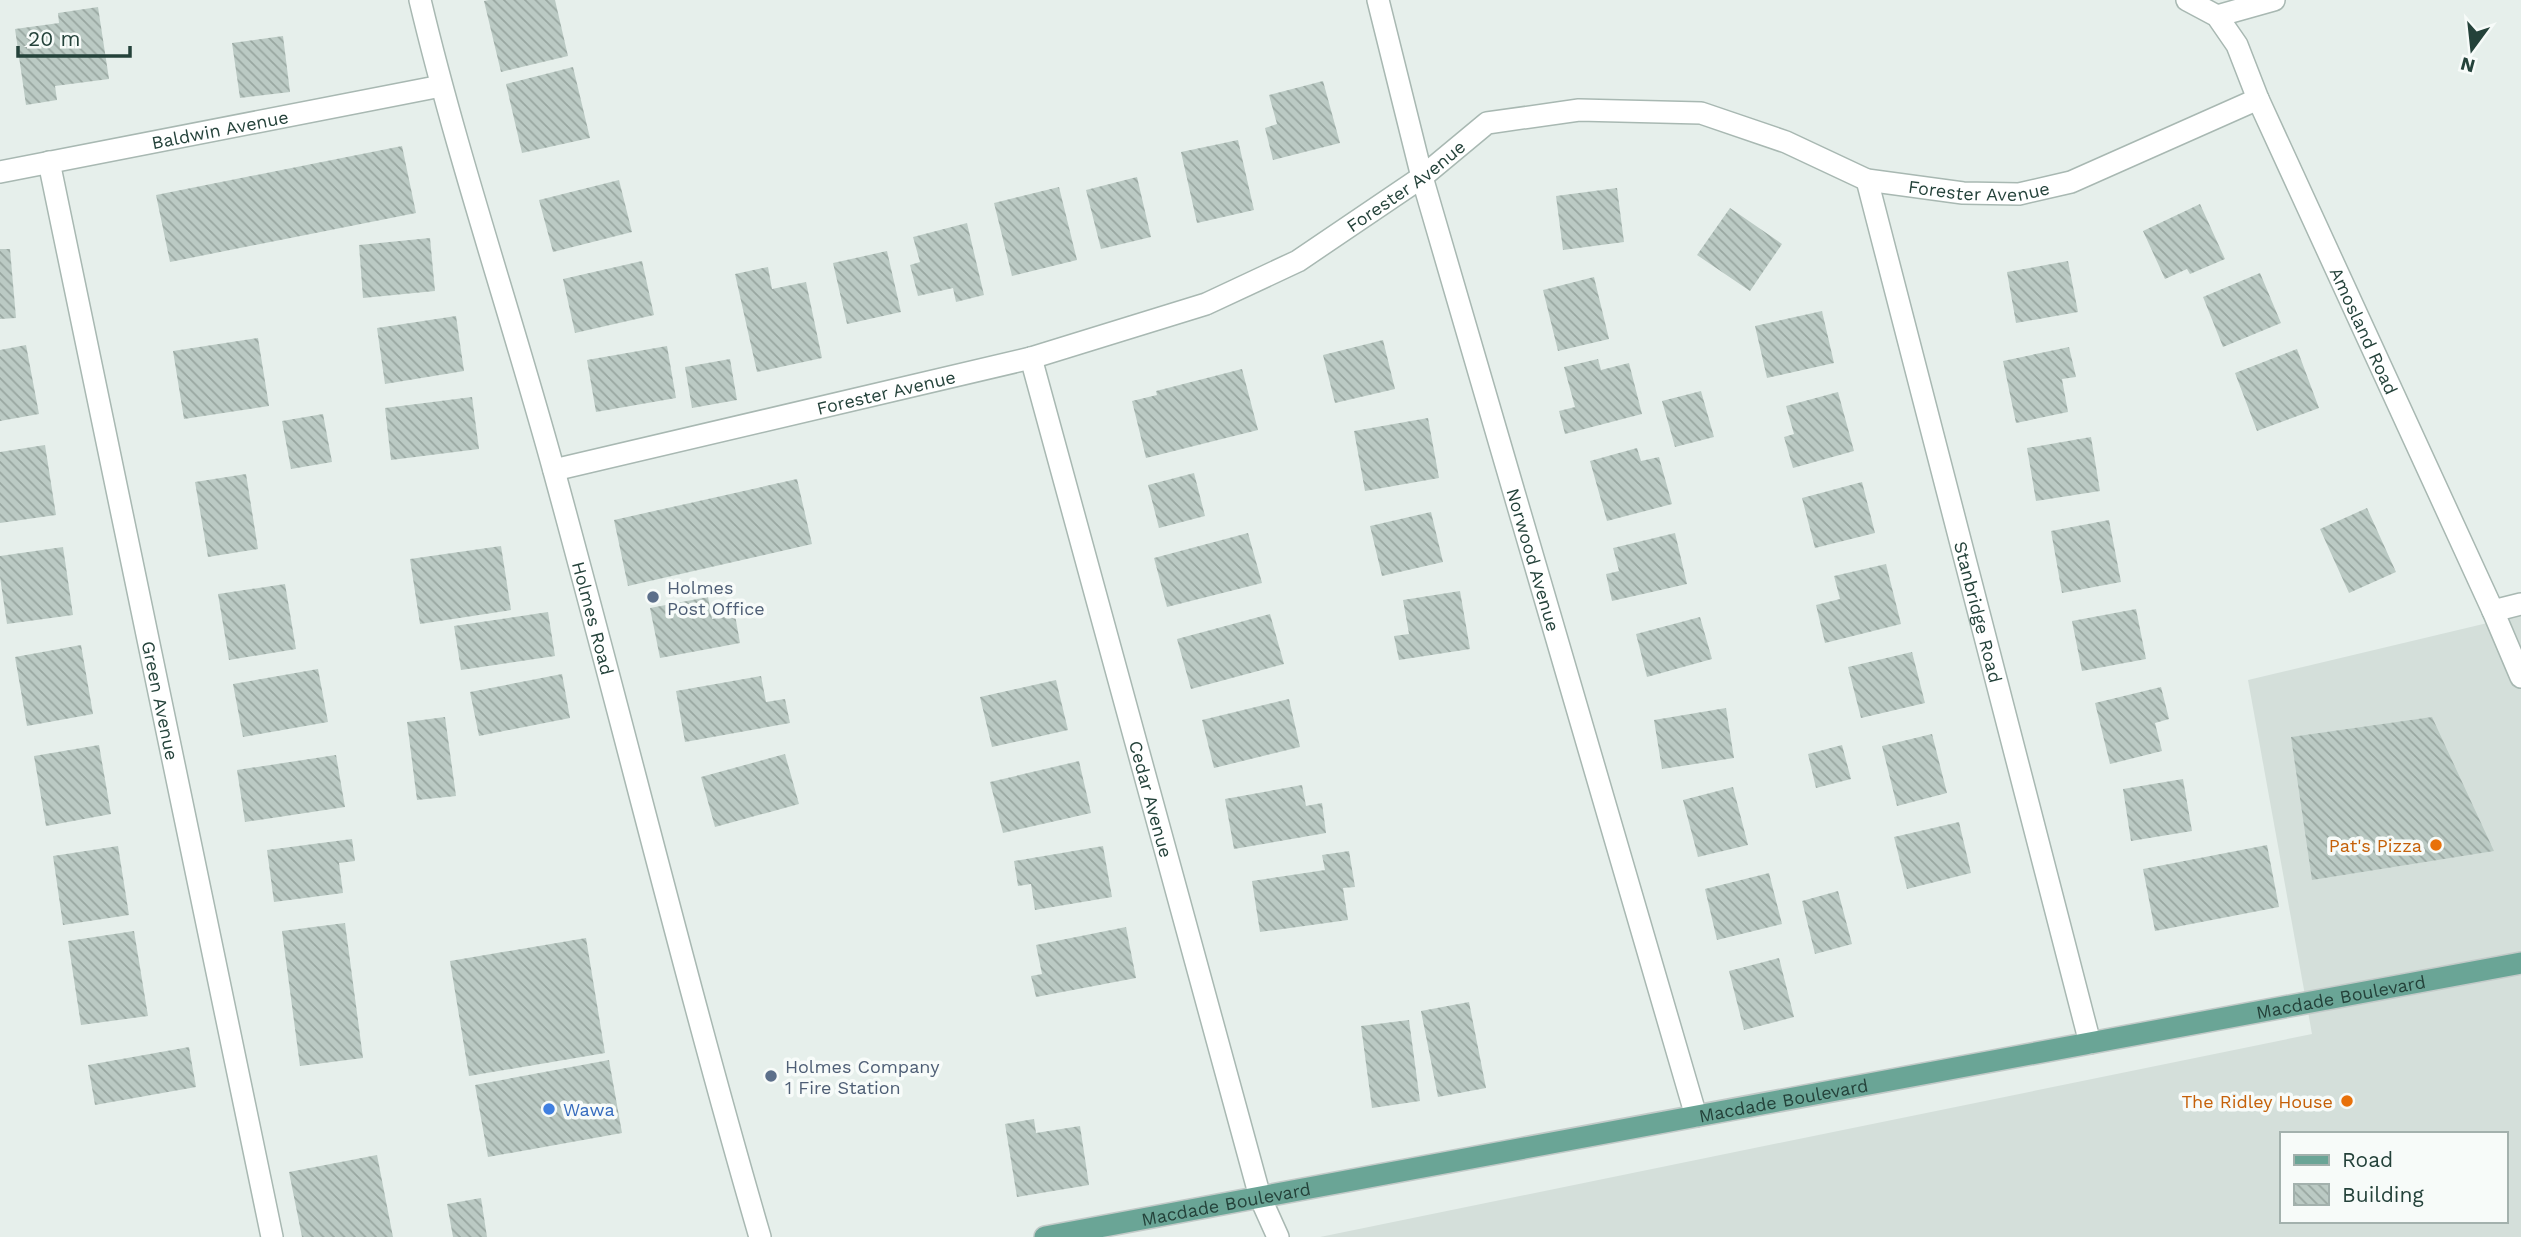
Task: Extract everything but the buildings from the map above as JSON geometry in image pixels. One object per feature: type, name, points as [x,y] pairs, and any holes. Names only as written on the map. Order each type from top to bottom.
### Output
[{"type":"main road","name":"Macdade Boulevard","points":[[1045,1237],[2521,963]]},
{"type":"street","name":"Holmes Road","points":[[420,0],[441,86],[554,470],[720,1098],[760,1237]]},
{"type":"street","name":"Norwood Avenue","points":[[1378,0],[1422,177],[1696,1116]]},
{"type":"street","name":"Amosland Road","points":[[2187,0],[2217,16],[2237,46],[2258,99],[2521,677]]},
{"type":"street","points":[[2217,16],[2274,0]]},
{"type":"street","name":"Baldwin Avenue","points":[[0,172],[441,86]]},
{"type":"street","name":"Forester Avenue","points":[[554,470],[1031,358],[1206,304],[1298,261],[1422,177],[1487,122],[1579,110],[1701,113],[1786,142],[1867,180],[1963,193],[2019,194],[2071,182],[2258,99]]},
{"type":"street","name":"Green Avenue","points":[[49,162],[272,1237]]},
{"type":"street","name":"Stanbridge Road","points":[[1867,180],[2090,1043]]},
{"type":"street","name":"Cedar Avenue","points":[[1031,358],[1260,1197],[1278,1237]]},
{"type":"street","points":[[2493,611],[2521,604]]},
{"type":"shaded area","points":[[2521,615],[2521,1237],[1320,1237],[2312,1034],[2248,680]]},
{"type":"place","name":"Holmes Post Office","points":[[653,597]]},
{"type":"place","name":"Pat's Pizza","points":[[2436,845]]},
{"type":"place","name":"Holmes Company 1 Fire Station","points":[[771,1076]]},
{"type":"place","name":"The Ridley House","points":[[2347,1101]]},
{"type":"place","name":"Wawa","points":[[549,1109]]}]
